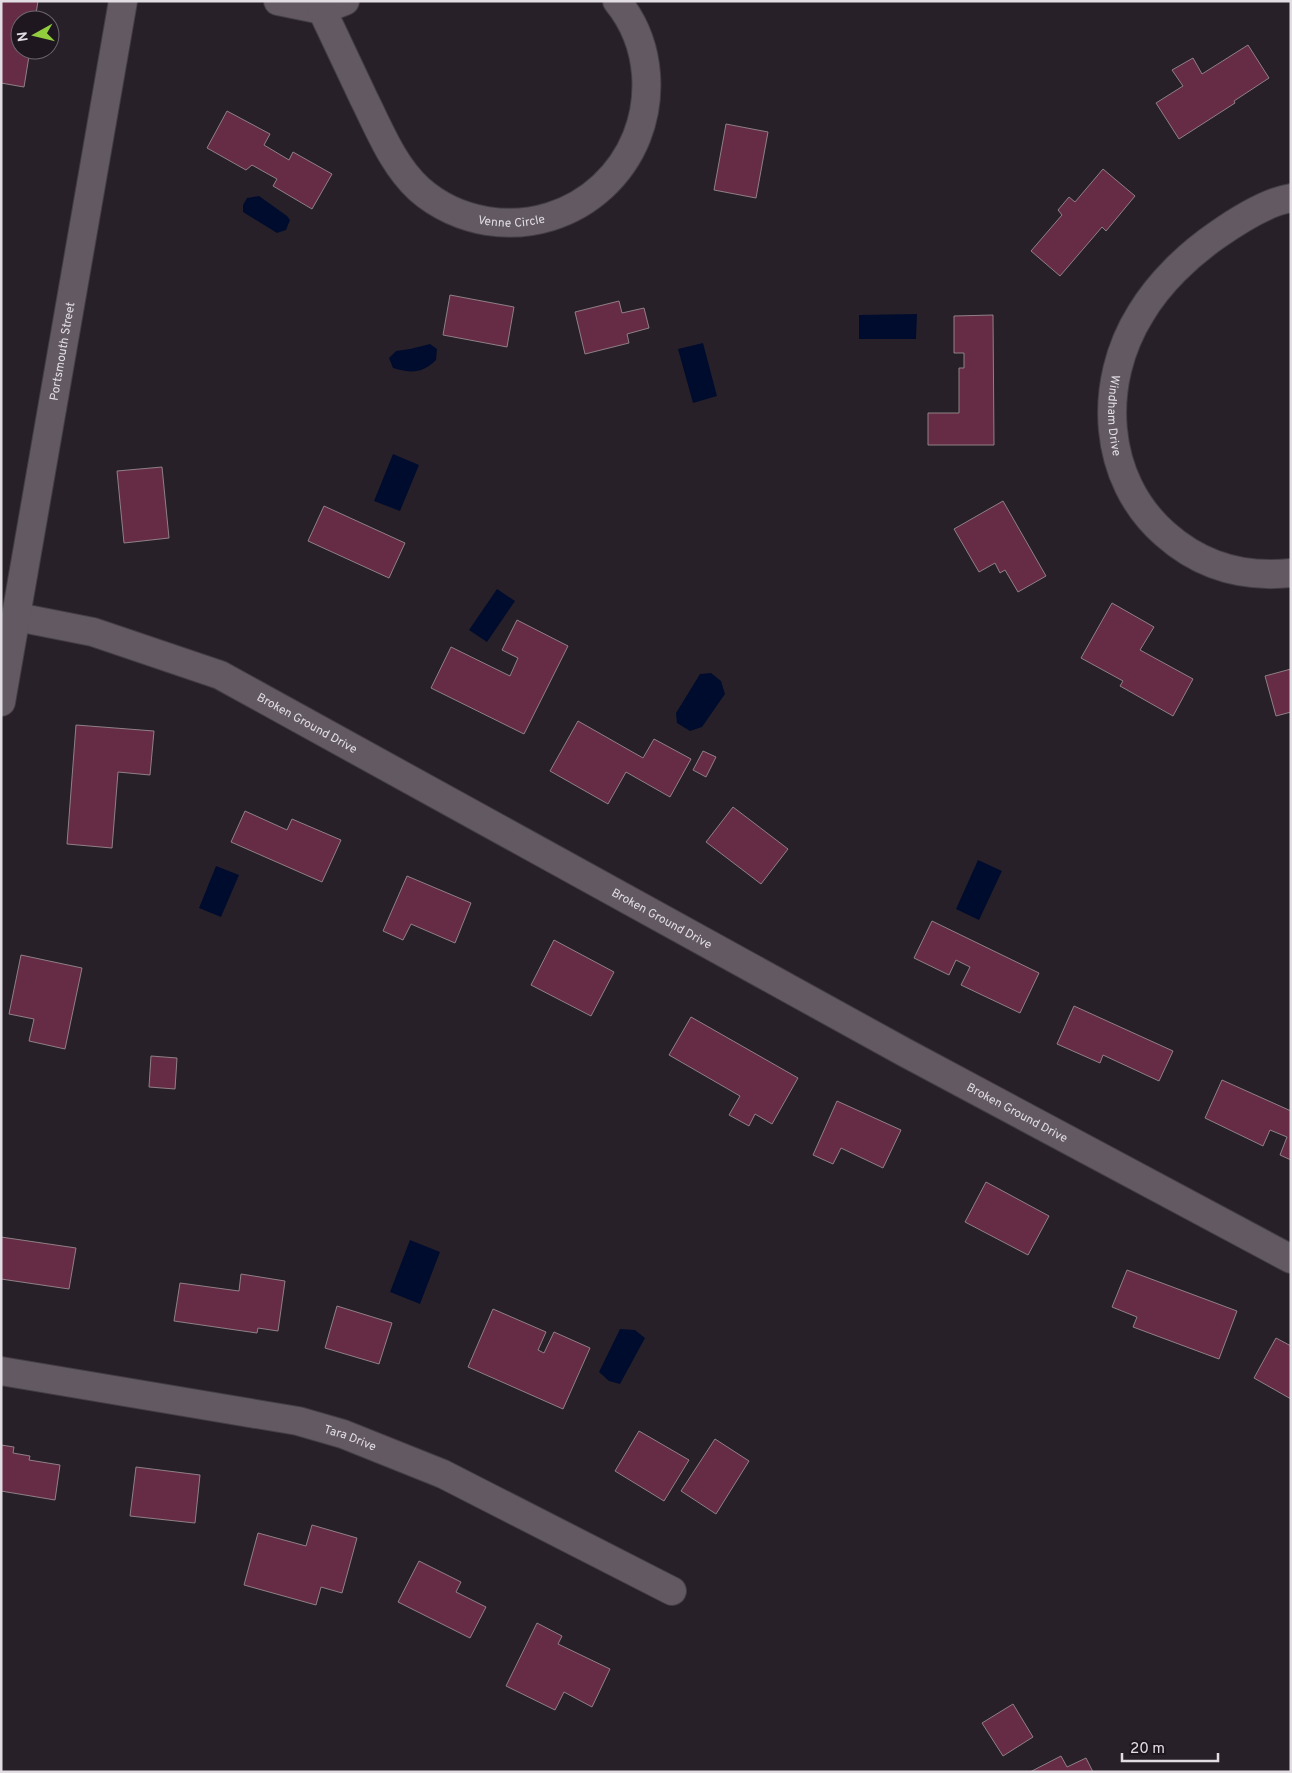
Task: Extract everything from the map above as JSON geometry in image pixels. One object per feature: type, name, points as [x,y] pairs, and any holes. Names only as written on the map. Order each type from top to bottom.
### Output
[{"type":"street","name":"Portsmouth Street","points":[[1,702],[123,1]]},
{"type":"street","name":"Venne Circle","points":[[278,1],[334,6],[385,142],[400,168],[420,190],[445,207],[472,218],[502,223],[532,222],[558,215],[583,203],[605,186],[623,165],[636,141],[644,115],[647,87],[645,60],[637,34],[624,9],[617,1]]},
{"type":"street","name":"Windham Drive","points":[[1291,198],[1240,219],[1198,248],[1177,268],[1141,312],[1128,336],[1115,376],[1112,403],[1112,431],[1119,464],[1132,495],[1152,523],[1177,545],[1206,562],[1238,572],[1271,575],[1291,573]]},
{"type":"street","name":"Broken Ground Drive","points":[[17,617],[93,632],[220,675],[895,1048],[1291,1259]]},
{"type":"street","name":"Tara Drive","points":[[1,1371],[298,1421],[343,1434],[443,1474],[672,1591]]},
{"type":"water","points":[[259,196],[287,216],[290,220],[286,230],[277,233],[243,212],[243,205],[247,198]]},
{"type":"water","points":[[917,314],[916,339],[859,339],[859,315]]},
{"type":"water","points":[[703,343],[717,396],[693,403],[678,349]]},
{"type":"water","points":[[430,344],[437,349],[436,360],[431,365],[416,371],[393,368],[389,358],[396,351]]},
{"type":"water","points":[[393,454],[419,465],[400,511],[374,501]]},
{"type":"water","points":[[497,589],[515,601],[487,642],[469,630]]},
{"type":"water","points":[[711,673],[721,681],[725,694],[702,727],[690,731],[677,723],[676,713],[700,674]]},
{"type":"water","points":[[978,860],[1002,871],[979,920],[956,909]]},
{"type":"water","points":[[216,866],[239,875],[221,917],[199,908]]},
{"type":"water","points":[[410,1240],[440,1252],[420,1304],[390,1292]]},
{"type":"water","points":[[620,1329],[635,1330],[645,1338],[620,1384],[609,1381],[599,1372]]},
{"type":"building","points":[[1,1],[38,1],[37,10],[10,10],[10,60],[28,60],[24,87],[1,83]]},
{"type":"building","points":[[1248,45],[1269,78],[1234,101],[1235,103],[1179,139],[1156,103],[1183,86],[1172,70],[1193,58],[1202,74]]},
{"type":"building","points":[[227,111],[270,134],[264,145],[289,160],[293,152],[332,174],[312,209],[273,186],[277,179],[252,165],[246,170],[207,148]]},
{"type":"building","points":[[726,124],[768,132],[756,198],[714,190]]},
{"type":"building","points":[[1103,169],[1135,196],[1106,231],[1102,227],[1060,276],[1031,251],[1062,215],[1058,210],[1069,197],[1075,202]]},
{"type":"building","points":[[450,295],[514,307],[507,347],[443,335]]},
{"type":"building","points":[[619,301],[622,313],[644,308],[649,328],[627,334],[629,343],[585,354],[575,312]]},
{"type":"building","points":[[993,315],[994,445],[928,445],[928,413],[959,413],[959,368],[964,368],[964,353],[954,353],[954,316]]},
{"type":"building","points":[[162,467],[169,538],[124,543],[117,471]]},
{"type":"building","points":[[1003,501],[1046,576],[1018,592],[1005,570],[1000,573],[995,563],[979,572],[954,529]]},
{"type":"building","points":[[324,506],[405,543],[389,578],[308,541]]},
{"type":"building","points":[[1112,603],[1154,627],[1140,650],[1193,679],[1173,716],[1120,686],[1123,681],[1081,658]]},
{"type":"building","points":[[517,620],[568,646],[524,734],[431,688],[451,647],[510,676],[518,658],[502,650]]},
{"type":"building","points":[[1291,669],[1291,712],[1276,716],[1265,676]]},
{"type":"building","points":[[578,721],[643,758],[654,739],[691,759],[670,797],[626,772],[608,804],[550,771]]},
{"type":"building","points":[[76,725],[154,731],[150,775],[118,772],[112,848],[67,844]]},
{"type":"building","points":[[703,751],[716,757],[706,777],[693,770]]},
{"type":"building","points":[[733,807],[788,849],[761,884],[706,842]]},
{"type":"building","points":[[245,811],[287,830],[292,819],[341,840],[322,882],[231,842]]},
{"type":"building","points":[[407,876],[471,903],[455,943],[411,924],[403,940],[383,931]]},
{"type":"building","points":[[932,921],[1039,973],[1020,1013],[961,985],[970,967],[956,960],[949,975],[914,958]]},
{"type":"building","points":[[554,940],[614,972],[591,1016],[531,985]]},
{"type":"building","points":[[21,955],[82,968],[65,1049],[29,1041],[34,1019],[9,1014]]},
{"type":"building","points":[[1074,1006],[1173,1051],[1159,1081],[1103,1055],[1100,1063],[1057,1044]]},
{"type":"building","points":[[691,1017],[798,1078],[772,1124],[755,1114],[749,1126],[729,1115],[740,1096],[669,1055]]},
{"type":"building","points":[[151,1056],[177,1058],[175,1089],[149,1087]]},
{"type":"building","points":[[1222,1080],[1291,1111],[1291,1160],[1280,1155],[1287,1137],[1270,1130],[1263,1146],[1205,1118]]},
{"type":"building","points":[[837,1101],[901,1130],[883,1168],[841,1148],[833,1164],[813,1155]]},
{"type":"building","points":[[986,1182],[1049,1216],[1028,1255],[965,1222]]},
{"type":"building","points":[[1,1237],[76,1248],[69,1289],[1,1279]]},
{"type":"building","points":[[1127,1270],[1237,1311],[1219,1359],[1133,1327],[1137,1317],[1112,1307]]},
{"type":"building","points":[[241,1274],[285,1281],[278,1331],[258,1328],[257,1333],[174,1321],[180,1283],[239,1291]]},
{"type":"building","points":[[337,1306],[392,1323],[379,1364],[325,1348]]},
{"type":"building","points":[[493,1309],[546,1332],[538,1350],[544,1353],[554,1332],[590,1348],[563,1409],[468,1367]]},
{"type":"building","points":[[1276,1338],[1291,1346],[1291,1399],[1254,1378]]},
{"type":"building","points":[[639,1431],[689,1460],[664,1501],[615,1471]]},
{"type":"building","points":[[715,1439],[749,1461],[716,1514],[681,1491]]},
{"type":"building","points":[[1,1445],[14,1447],[13,1453],[30,1456],[29,1460],[60,1465],[55,1500],[1,1491]]},
{"type":"building","points":[[136,1467],[200,1475],[195,1523],[130,1516]]},
{"type":"building","points":[[312,1525],[357,1538],[342,1593],[321,1587],[316,1605],[244,1585],[258,1533],[306,1546]]},
{"type":"building","points":[[419,1561],[461,1582],[456,1592],[486,1607],[470,1638],[398,1602]]},
{"type":"building","points":[[537,1623],[562,1636],[558,1644],[610,1669],[592,1707],[564,1692],[555,1710],[506,1686]]},
{"type":"building","points":[[1013,1704],[1033,1737],[1003,1756],[982,1723]]},
{"type":"building","points":[[1061,1756],[1067,1767],[1086,1758],[1093,1772],[1030,1772]]}]
